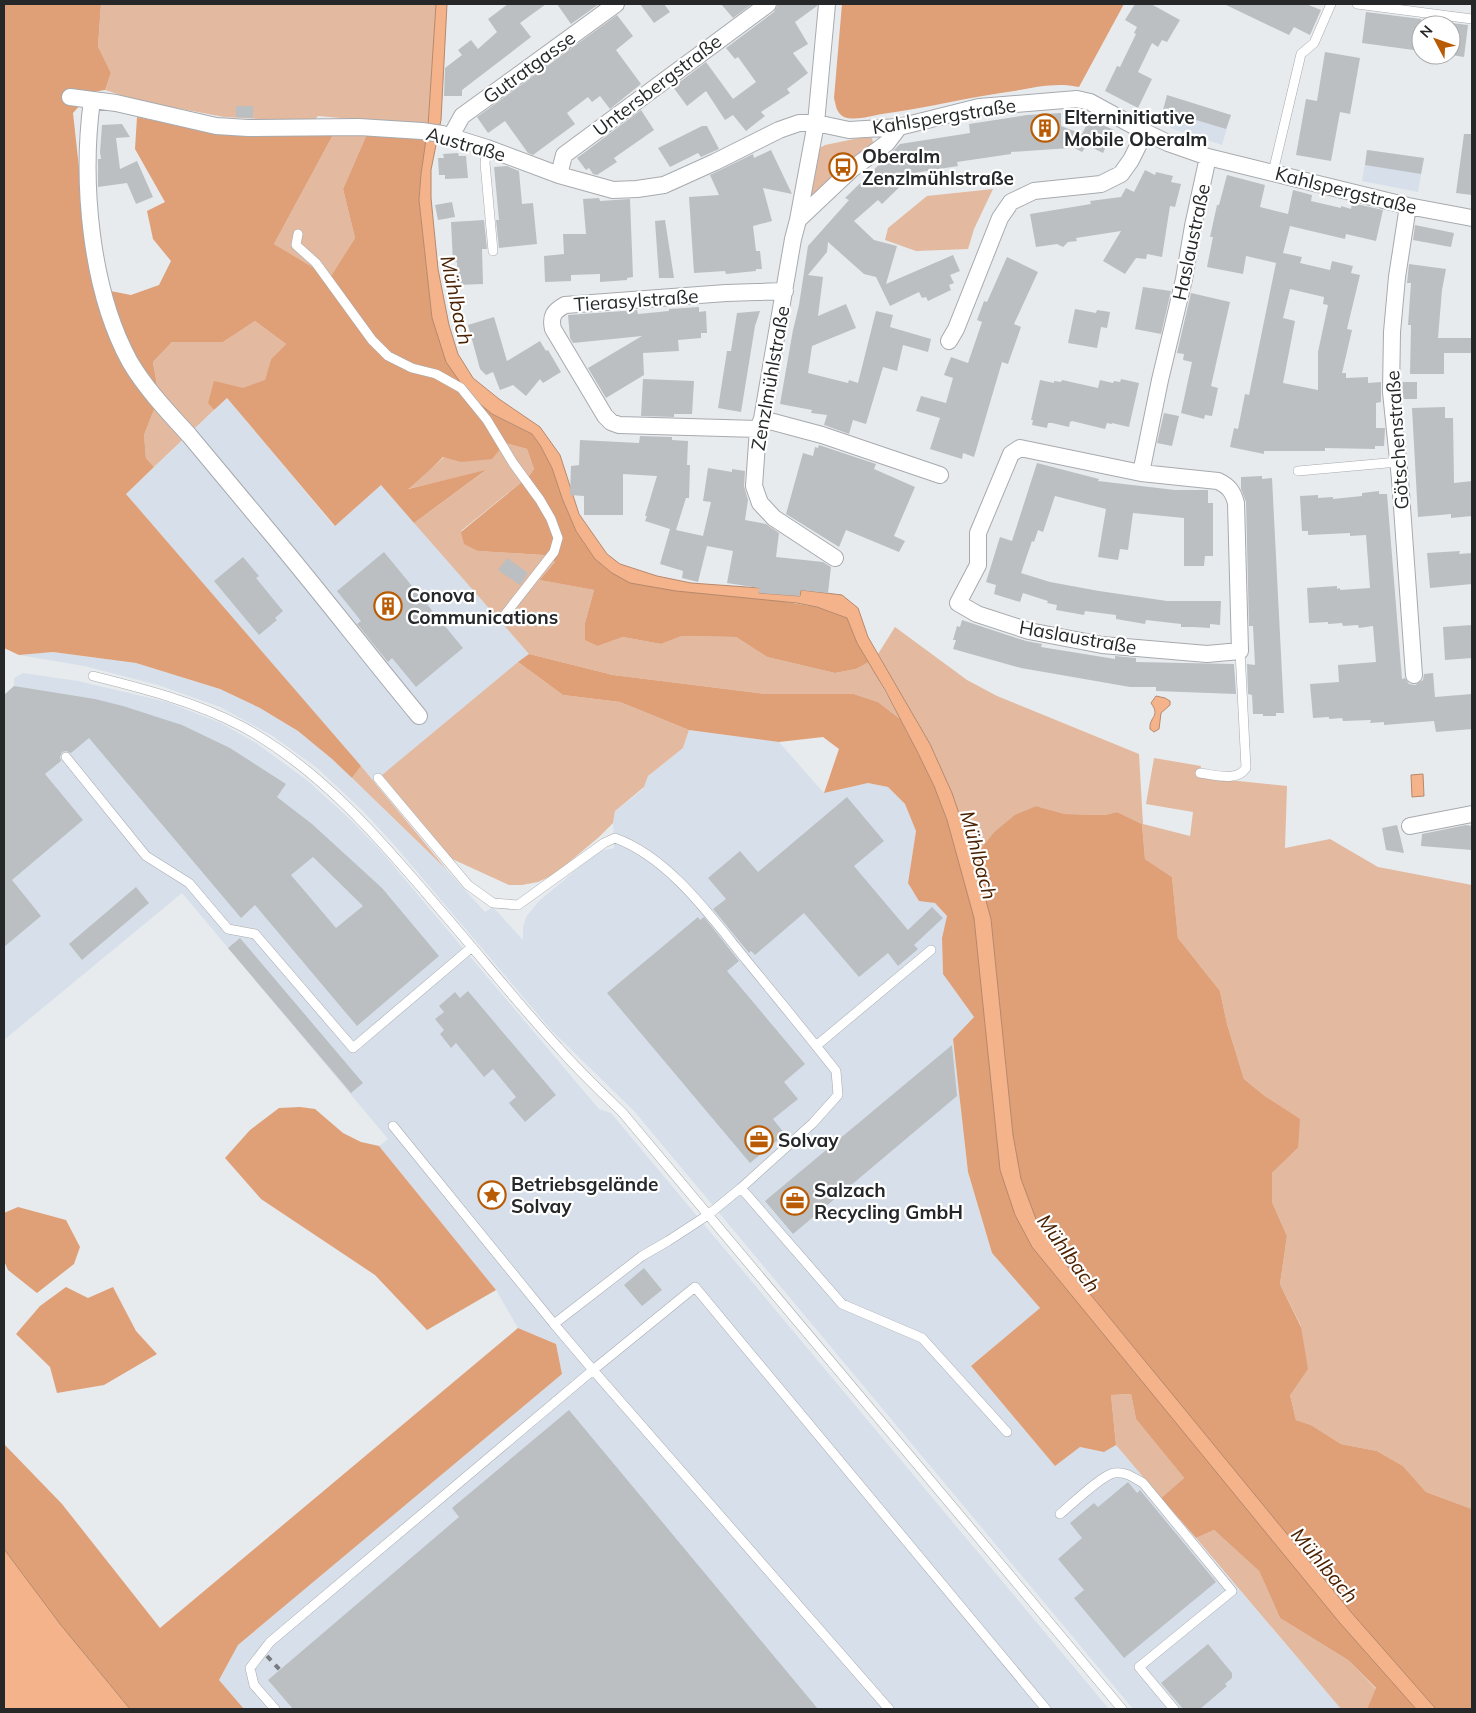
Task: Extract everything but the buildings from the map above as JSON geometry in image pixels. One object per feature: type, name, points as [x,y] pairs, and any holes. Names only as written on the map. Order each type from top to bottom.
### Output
[{"type":"street","name":"Gutratgasse","points":[[447,135],[462,116],[616,4]]},
{"type":"street","name":"Untersbergstraße","points":[[559,175],[564,154],[768,4]]},
{"type":"street","points":[[816,123],[827,4]]},
{"type":"street","name":"Austraße","points":[[70,97],[116,103],[216,126],[248,128],[359,127],[422,131],[447,135],[559,175],[613,190],[637,189],[664,184],[715,162],[778,130],[799,123],[816,123]]},
{"type":"street","name":"Kahlspergstraße","points":[[816,123],[849,130],[899,127],[979,107],[1077,99],[1090,102],[1168,143],[1208,158],[1273,172],[1408,206],[1472,218]]},
{"type":"street","points":[[92,100],[88,128],[86,172],[94,248],[115,328],[130,361],[148,389],[266,528],[419,716]]},
{"type":"street","name":"Zenzlmühlstraße","points":[[816,123],[760,424],[754,486],[760,502],[774,518],[835,558]]},
{"type":"street","points":[[798,220],[852,169],[887,143],[899,127]]},
{"type":"street","points":[[949,341],[956,329],[1000,218],[1011,202],[1034,191],[1101,184],[1121,174],[1131,160],[1144,132]]},
{"type":"street","name":"Haslaustraße","points":[[1141,473],[1208,158]]},
{"type":"street","name":"Götschenstraße","points":[[1408,206],[1397,277],[1390,377],[1414,675]]},
{"type":"street","name":"Tierasylstraße","points":[[760,424],[646,427],[619,425],[611,422],[605,416],[553,329],[551,319],[555,311],[565,305],[785,291]]},
{"type":"street","points":[[760,424],[822,435],[940,475]]},
{"type":"street","name":"Haslaustraße","points":[[1020,448],[1141,473],[1218,481],[1226,485],[1233,493],[1236,503],[1240,651],[1207,654],[1102,645],[1029,631],[977,614],[958,603],[978,565],[978,533],[1011,454],[1020,448]]},
{"type":"street","points":[[1410,826],[1472,814]]},
{"type":"lane","points":[[1273,172],[1301,54],[1314,43],[1331,4]]},
{"type":"lane","points":[[1357,4],[1472,20]]},
{"type":"lane","points":[[487,148],[485,163],[493,251]]},
{"type":"lane","points":[[298,234],[296,245],[316,263],[363,328],[388,356],[412,368],[436,374],[461,388],[487,420],[513,463],[540,500],[551,519],[558,538],[554,552],[500,621]]},
{"type":"lane","points":[[1298,471],[1398,462]]},
{"type":"lane","points":[[1200,773],[1236,777],[1242,774],[1246,768],[1240,651]]},
{"type":"lane","points":[[93,676],[158,692],[206,709],[244,728],[299,765],[358,817],[394,855],[558,1048],[622,1112],[1122,1709]]},
{"type":"lane","points":[[66,757],[146,856],[190,883],[228,929],[255,934],[354,1048],[472,947]]},
{"type":"lane","points":[[378,778],[468,885],[493,903],[518,905],[604,842],[615,838],[627,842],[658,862],[699,903],[836,1071],[838,1095],[813,1123],[741,1188],[708,1215],[668,1242],[642,1256],[554,1324]]},
{"type":"lane","points":[[816,1046],[931,950]]},
{"type":"lane","points":[[393,1126],[593,1370],[889,1709]]},
{"type":"lane","points":[[741,1188],[842,1304],[922,1338],[1007,1432]]},
{"type":"lane","points":[[275,1709],[254,1685],[250,1668],[270,1642],[593,1370],[695,1287],[1046,1709]]},
{"type":"lane","points":[[1060,1514],[1104,1478],[1114,1473],[1128,1474],[1143,1483],[1232,1591],[1139,1667],[1174,1709]]},
{"type":"shaded area","points":[[4,4],[101,4],[98,47],[111,73],[105,90],[92,92],[73,113],[82,195],[100,289],[131,295],[159,285],[171,261],[153,239],[147,211],[165,202],[135,149],[137,117],[176,125],[334,133],[274,244],[330,278],[355,238],[343,189],[367,134],[427,137],[419,200],[432,318],[492,414],[532,434],[540,445],[552,468],[576,531],[595,559],[612,573],[817,607],[847,618],[857,643],[869,662],[856,669],[835,673],[767,657],[736,637],[681,636],[661,644],[623,637],[598,646],[585,640],[585,623],[594,590],[540,580],[555,562],[544,555],[478,551],[464,544],[461,532],[529,476],[534,469],[527,449],[505,443],[492,459],[460,462],[443,457],[408,489],[486,470],[414,523],[381,485],[335,526],[227,398],[214,410],[208,403],[214,381],[243,388],[265,380],[271,359],[286,344],[255,321],[223,342],[172,342],[153,362],[159,397],[144,435],[146,458],[154,467],[126,494],[361,766],[352,778],[298,731],[260,708],[220,689],[136,663],[53,652],[19,655],[4,648]]},
{"type":"shaded area","points":[[101,4],[436,4],[428,126],[318,116],[313,122],[224,117],[139,101],[105,90],[111,73],[98,48]]},
{"type":"shaded area","points":[[436,4],[447,4],[441,120],[431,170],[431,198],[438,269],[449,325],[458,354],[473,378],[499,399],[540,427],[560,455],[579,514],[607,554],[620,564],[657,576],[691,583],[760,588],[759,593],[800,596],[801,590],[842,595],[858,608],[868,637],[930,744],[952,793],[974,857],[991,919],[1013,1135],[1021,1179],[1036,1219],[1059,1256],[1351,1612],[1436,1709],[1416,1709],[1339,1622],[1032,1247],[1015,1215],[1000,1170],[974,918],[947,820],[934,786],[917,751],[885,690],[857,643],[847,618],[817,607],[797,603],[676,591],[630,583],[612,573],[595,559],[576,531],[552,468],[532,434],[492,414],[469,395],[446,362],[432,318],[419,200],[428,126]]},
{"type":"shaded area","points":[[842,4],[1124,4],[1079,87],[1055,85],[1038,87],[863,118],[848,118],[839,113],[834,98]]},
{"type":"shaded area","points":[[1179,99],[1231,115],[1222,145],[1170,128]]},
{"type":"shaded area","points":[[334,133],[367,134],[343,189],[355,238],[330,279],[274,244]]},
{"type":"shaded area","points":[[864,137],[872,138],[873,143],[815,195],[809,196],[818,149],[825,145]]},
{"type":"shaded area","points":[[1367,150],[1424,158],[1418,192],[1362,181]]},
{"type":"shaded area","points":[[993,189],[974,229],[968,249],[916,251],[885,240],[888,228],[927,196]]},
{"type":"shaded area","points":[[255,321],[286,344],[271,359],[265,381],[208,402],[214,410],[154,467],[146,458],[144,435],[159,397],[153,362],[172,342],[223,342]]},
{"type":"shaded area","points":[[227,398],[334,526],[381,485],[529,654],[374,782],[126,494]]},
{"type":"shaded area","points":[[505,443],[527,449],[534,469],[529,476],[461,531],[478,551],[544,555],[555,562],[541,580],[594,590],[585,623],[598,646],[623,637],[661,644],[680,636],[736,637],[767,657],[835,673],[856,669],[869,662],[900,719],[878,702],[854,694],[766,694],[613,675],[529,654],[414,523],[485,471],[407,489],[444,457],[460,462]]},
{"type":"shaded area","points":[[895,627],[967,680],[997,696],[1139,754],[1143,824],[1190,836],[1193,812],[1146,804],[1154,758],[1201,766],[1200,777],[1287,786],[1285,848],[1330,839],[1378,867],[1472,885],[1472,1509],[1426,1492],[1403,1466],[1377,1451],[1341,1444],[1311,1425],[1296,1420],[1290,1395],[1301,1326],[1280,1284],[1287,1236],[1272,1202],[1272,1173],[1298,1148],[1266,1097],[1244,1079],[1227,1024],[1220,991],[1178,938],[1172,877],[1145,859],[1142,824],[1117,812],[1105,815],[1065,814],[1036,806],[1015,816],[994,832],[974,857],[952,793],[930,744],[878,654]]},
{"type":"shaded area","points":[[53,652],[136,663],[220,689],[260,708],[298,731],[332,759],[447,870],[485,912],[493,907],[523,940],[523,927],[526,917],[538,902],[590,858],[600,851],[614,848],[613,823],[615,811],[643,789],[648,776],[683,748],[689,730],[779,742],[824,793],[868,783],[888,787],[905,804],[916,831],[908,883],[935,903],[947,916],[942,938],[943,974],[974,1017],[953,1039],[968,1172],[992,1253],[1040,1308],[971,1366],[1055,1466],[1080,1447],[1104,1452],[1116,1445],[1341,1709],[1133,1709],[634,1111],[551,1030],[396,847],[364,812],[316,767],[271,735],[220,707],[158,685],[84,666],[19,655]]},
{"type":"shaded area","points":[[529,654],[613,675],[766,694],[854,694],[878,702],[900,719],[917,751],[934,786],[947,820],[959,862],[974,857],[994,832],[1015,815],[1036,806],[1065,814],[1105,815],[1117,812],[1142,824],[1145,859],[1172,877],[1178,938],[1220,991],[1227,1024],[1244,1079],[1266,1097],[1300,1119],[1298,1148],[1272,1173],[1272,1202],[1287,1236],[1280,1284],[1301,1327],[1308,1369],[1290,1395],[1296,1420],[1311,1425],[1341,1444],[1377,1451],[1403,1466],[1426,1492],[1472,1509],[1472,1709],[1367,1709],[1376,1688],[1348,1660],[1280,1618],[1259,1571],[1214,1530],[1196,1538],[1161,1498],[1184,1478],[1136,1419],[1131,1394],[1111,1395],[1116,1445],[1104,1452],[1080,1447],[1055,1466],[971,1366],[1040,1308],[992,1253],[968,1172],[953,1039],[974,1017],[943,974],[942,938],[947,916],[935,903],[919,901],[908,883],[916,831],[905,804],[888,787],[868,783],[824,793],[839,749],[823,737],[779,742],[689,730],[620,702],[563,695],[518,662]]},
{"type":"shaded area","points":[[518,662],[563,695],[620,702],[689,730],[683,748],[648,776],[644,787],[615,811],[613,823],[599,837],[555,874],[538,882],[509,885],[450,858],[382,775]]},
{"type":"shaded area","points":[[23,673],[78,681],[167,702],[221,723],[256,743],[308,781],[351,820],[381,851],[599,1109],[611,1113],[1109,1709],[244,1709],[219,1680],[238,1645],[562,1374],[556,1344],[518,1328],[496,1290],[379,1146],[388,1139],[182,893],[4,1040],[4,695],[14,686],[14,678]]},
{"type":"shaded area","points":[[1156,696],[1170,701],[1170,705],[1161,713],[1159,729],[1154,732],[1150,729],[1151,721],[1155,714],[1151,703]]},
{"type":"shaded area","points":[[361,766],[447,870],[352,778]]},
{"type":"shaded area","points":[[1423,774],[1424,796],[1412,797],[1411,775]]},
{"type":"shaded area","points":[[300,1107],[315,1109],[343,1133],[361,1142],[379,1146],[496,1290],[427,1330],[375,1275],[261,1199],[225,1158],[250,1130],[279,1108]]},
{"type":"shaded area","points":[[18,1207],[66,1220],[80,1247],[74,1264],[37,1293],[8,1270],[4,1261],[4,1213]]},
{"type":"shaded area","points":[[66,1287],[88,1298],[113,1287],[136,1331],[157,1354],[104,1385],[57,1393],[50,1367],[16,1334],[40,1306]]},
{"type":"shaded area","points":[[518,1328],[556,1344],[562,1374],[238,1645],[219,1680],[244,1709],[130,1709],[60,1624],[4,1549],[4,1444],[62,1504],[160,1628]]},
{"type":"shaded area","points":[[1131,1394],[1136,1419],[1184,1478],[1161,1498],[1116,1445],[1111,1395]]},
{"type":"shaded area","points":[[1214,1530],[1259,1571],[1280,1618],[1348,1660],[1376,1689],[1367,1709],[1341,1709],[1196,1538]]},
{"type":"shaded area","points":[[4,1549],[60,1624],[130,1709],[4,1709]]},
{"type":"railway","points":[[267,1656],[280,1670]]},
{"type":"place","name":"Elterninitiative Mobile Oberalm","points":[[1045,128]]},
{"type":"place","name":"Oberalm Zenzlmühlstraße","points":[[843,167]]},
{"type":"place","name":"Conova Communications","points":[[388,606]]},
{"type":"place","name":"Solvay","points":[[759,1140]]},
{"type":"place","name":"Betriebsgelände Solvay","points":[[492,1195]]},
{"type":"place","name":"Salzach Recycling GmbH","points":[[795,1201]]},
{"type":"water label","name":"Mühlbach","points":[[457,300]]},
{"type":"water label","name":"Mühlbach","points":[[979,855]]},
{"type":"water label","name":"Mühlbach","points":[[1069,1253]]},
{"type":"water label","name":"Mühlbach","points":[[1325,1565]]}]
